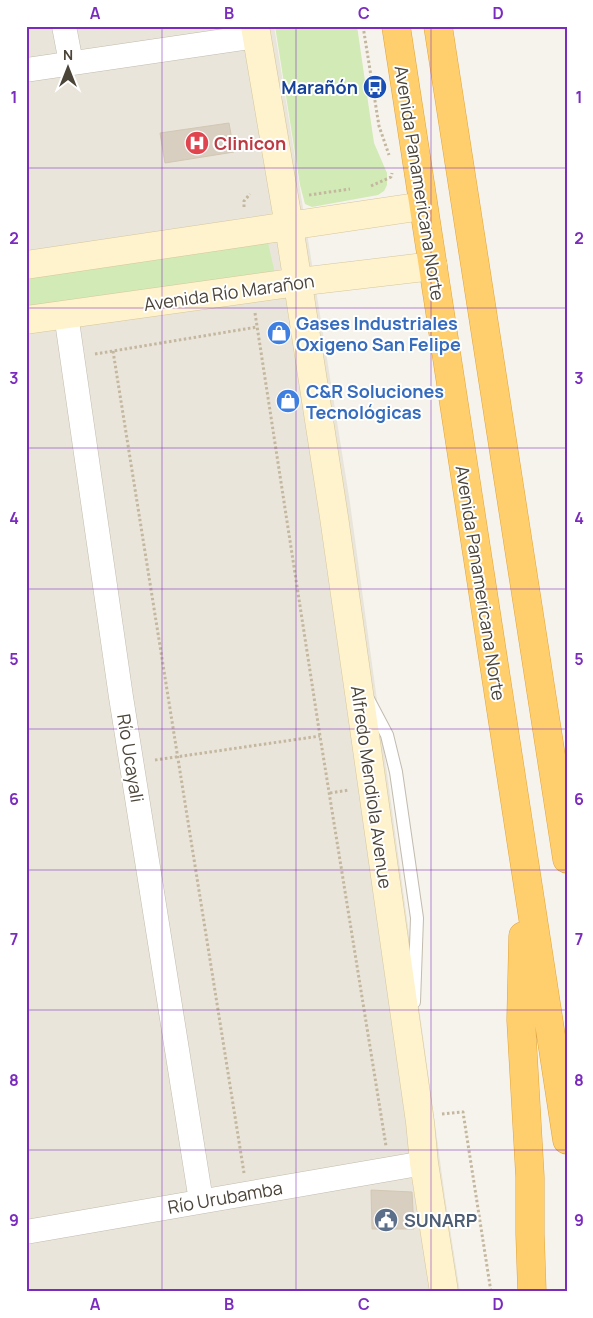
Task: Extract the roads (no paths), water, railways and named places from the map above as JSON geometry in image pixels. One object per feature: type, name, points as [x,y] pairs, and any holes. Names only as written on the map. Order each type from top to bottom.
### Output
[{"type":"highway","name":"Avenida Panamericana Norte","points":[[396,26],[567,1140]]},
{"type":"highway","points":[[438,26],[566,857]]},
{"type":"highway","points":[[527,882],[521,1020],[530,1177],[532,1292]]},
{"type":"main road","name":"Alfredo Mendiola Avenue","points":[[256,31],[298,282],[335,527],[412,1066],[424,1163],[444,1292]]},
{"type":"main road","points":[[26,265],[423,206]]},
{"type":"main road","name":"Avenida Río Marañon","points":[[26,320],[298,282],[432,266]]},
{"type":"street","points":[[64,26],[71,63]]},
{"type":"street","points":[[26,70],[256,31]]},
{"type":"street","name":"Río Ucayali","points":[[66,314],[118,677],[201,1201]]},
{"type":"street","name":"Río Urubamba","points":[[26,1232],[424,1163]]},
{"type":"place","name":"Marañón","points":[[375,87]]},
{"type":"place","name":"Clinicon","points":[[197,143]]},
{"type":"place","name":"Gases Industriales Oxigeno San Felipe","points":[[279,333]]},
{"type":"place","name":"C&R Soluciones Tecnológicas","points":[[288,401]]},
{"type":"place","name":"SUNARP","points":[[386,1220]]}]
